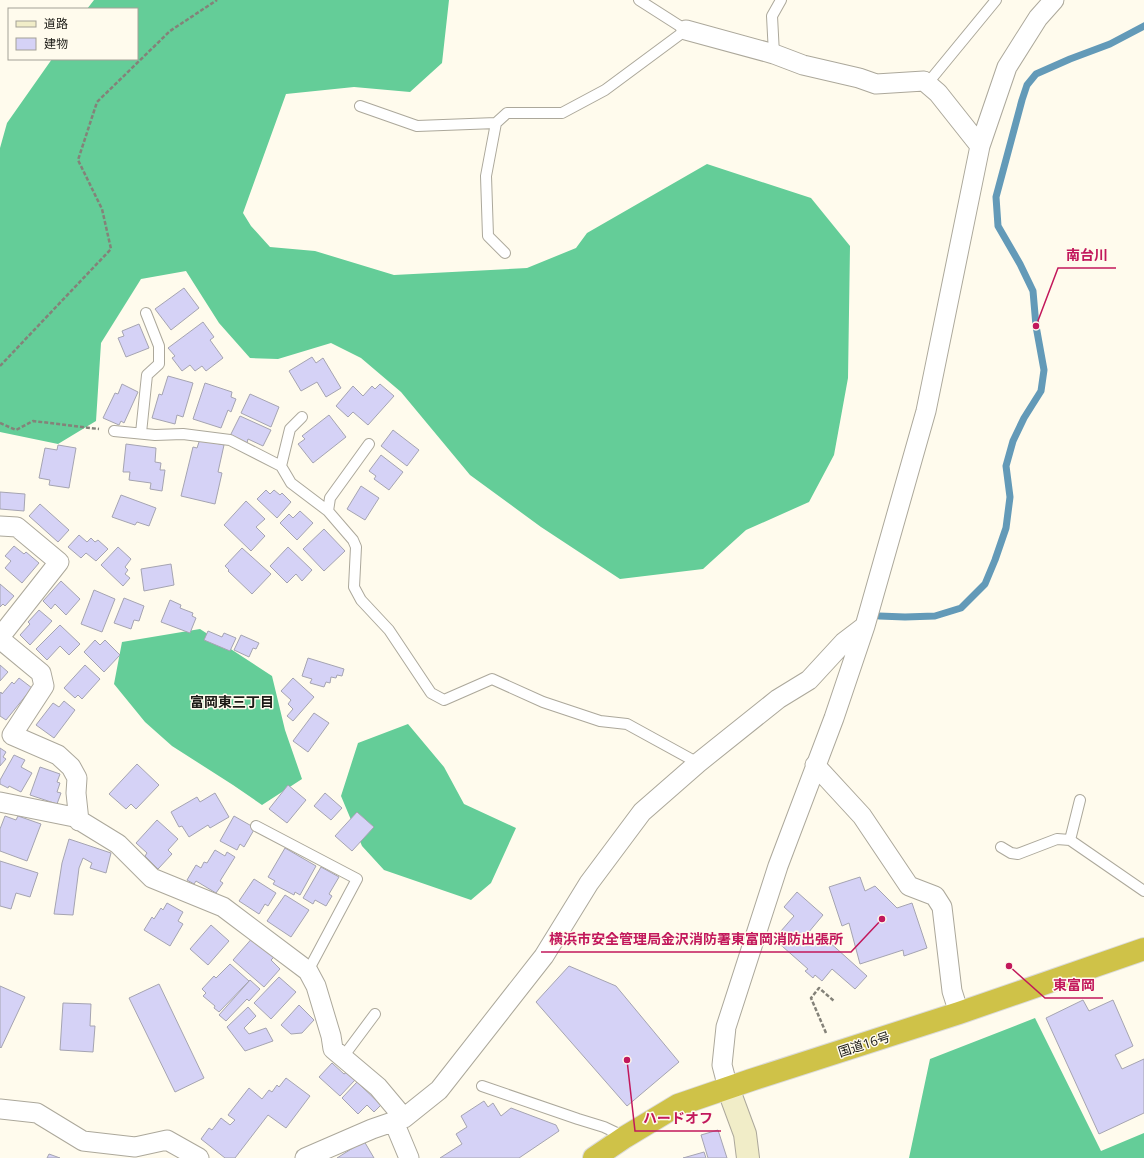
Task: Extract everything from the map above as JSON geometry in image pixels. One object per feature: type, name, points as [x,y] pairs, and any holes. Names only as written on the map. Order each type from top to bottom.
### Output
[{"type":"highway","name":"国道16号","points":[[594,1158],[625,1137],[678,1105],[959,1013],[1144,949]]},
{"type":"street","points":[[748,1158],[745,1134],[728,1088],[722,1065],[726,1027],[778,866],[834,718],[866,626],[926,411],[980,146],[1008,67],[1038,18],[1054,0]]},
{"type":"street","points":[[686,30],[774,54],[803,65],[859,78],[876,84],[924,81],[938,94],[980,146]]},
{"type":"street","points":[[0,526],[17,527],[59,562],[0,638],[41,673],[44,686],[12,735],[58,755],[71,767],[77,778],[76,793],[79,821]]},
{"type":"street","points":[[305,1158],[372,1129],[399,1120],[439,1090],[544,956],[589,883],[642,812],[698,763],[778,699],[809,680],[844,642],[866,626]]},
{"type":"street","points":[[815,765],[862,816],[909,886],[935,896],[942,907],[952,991],[959,1013]]},
{"type":"street","points":[[0,802],[74,818],[118,844],[152,878],[223,907],[308,970],[316,986],[331,1036],[333,1049],[378,1087],[399,1120],[409,1158]]},
{"type":"street","points":[[0,1108],[37,1113],[83,1141],[135,1147],[167,1140],[200,1158]]},
{"type":"lane","points":[[360,106],[416,126],[496,122],[507,113],[562,113],[605,90],[686,30],[639,0]]},
{"type":"lane","points":[[774,54],[772,16],[781,0]]},
{"type":"lane","points":[[927,84],[996,0]]},
{"type":"lane","points":[[496,122],[486,176],[488,236],[505,253]]},
{"type":"lane","points":[[141,433],[147,375],[159,364],[159,346],[146,313]]},
{"type":"lane","points":[[281,466],[290,429],[302,417]]},
{"type":"lane","points":[[114,431],[155,435],[183,434],[230,440],[281,466],[291,483],[328,511],[352,540],[356,548],[354,587],[361,600],[390,630],[431,693],[444,700],[492,679],[543,702],[600,721],[627,724],[698,763]]},
{"type":"lane","points":[[328,511],[330,498],[369,444]]},
{"type":"lane","points":[[1070,840],[1080,800]]},
{"type":"lane","points":[[256,826],[357,879],[308,970]]},
{"type":"lane","points":[[1001,847],[1011,853],[1018,854],[1057,839],[1070,840],[1144,892]]},
{"type":"lane","points":[[343,1058],[375,1014]]},
{"type":"lane","points":[[482,1086],[578,1119],[592,1122],[625,1137]]},
{"type":"path","points":[[0,366],[111,249],[102,209],[78,160],[98,102],[170,31],[217,0]]},
{"type":"path","points":[[0,423],[16,430],[33,421],[114,431]]},
{"type":"path","points":[[826,1034],[811,998],[819,988],[834,1001]]},
{"type":"green space","points":[[94,0],[449,0],[442,63],[410,92],[354,87],[286,94],[243,213],[251,226],[270,247],[315,251],[394,275],[527,268],[576,248],[587,233],[707,164],[811,198],[850,246],[848,378],[834,455],[809,502],[746,530],[703,569],[620,579],[541,527],[470,475],[401,392],[361,358],[331,343],[278,359],[250,358],[219,323],[186,271],[141,279],[101,343],[96,421],[58,444],[0,432],[0,148],[7,123],[51,60],[138,60],[138,8],[88,8]]},
{"type":"green space","points":[[200,629],[272,676],[285,730],[302,779],[262,805],[172,746],[145,722],[114,684],[122,642]]},
{"type":"green space","points":[[408,724],[444,767],[464,804],[516,828],[491,883],[471,900],[384,870],[362,846],[341,796],[358,743]]},
{"type":"green space","points":[[1035,1018],[1101,1151],[1144,1133],[1144,1158],[909,1158],[930,1059]]},
{"type":"building","points":[[184,288],[199,308],[171,330],[155,309]]},
{"type":"building","points":[[203,322],[214,337],[210,340],[223,358],[206,371],[202,366],[195,371],[190,365],[182,371],[172,358],[175,356],[168,348]]},
{"type":"building","points":[[139,324],[149,348],[126,357],[118,338],[124,336],[122,331]]},
{"type":"building","points":[[312,357],[316,363],[323,358],[341,388],[326,397],[317,382],[301,391],[289,371]]},
{"type":"building","points":[[168,376],[193,383],[183,417],[177,415],[175,424],[152,418],[159,394],[162,395]]},
{"type":"building","points":[[205,383],[232,392],[231,397],[236,399],[231,412],[228,410],[221,428],[193,419]]},
{"type":"building","points":[[122,384],[138,392],[124,423],[121,421],[119,425],[103,418],[115,393],[118,394]]},
{"type":"building","points":[[380,384],[394,396],[368,425],[353,412],[348,417],[336,406],[353,386],[363,396],[372,386],[375,389]]},
{"type":"building","points":[[250,394],[279,407],[271,427],[241,413]]},
{"type":"building","points":[[329,415],[346,437],[313,463],[298,444],[305,439],[302,436]]},
{"type":"building","points":[[240,416],[271,430],[263,446],[248,439],[247,443],[230,436]]},
{"type":"building","points":[[393,430],[419,450],[407,466],[381,446]]},
{"type":"building","points":[[200,439],[224,445],[218,472],[222,473],[215,504],[181,496],[193,447],[197,448]]},
{"type":"building","points":[[126,444],[156,448],[155,462],[161,463],[160,470],[165,470],[162,491],[150,489],[151,483],[129,480],[130,472],[123,472]]},
{"type":"building","points":[[58,445],[76,448],[69,488],[49,485],[50,480],[39,478],[45,448],[57,450]]},
{"type":"building","points":[[381,455],[403,472],[389,490],[374,479],[376,476],[369,471]]},
{"type":"building","points":[[361,486],[379,498],[365,520],[347,509]]},
{"type":"building","points":[[266,490],[270,494],[274,490],[280,495],[282,493],[291,502],[277,518],[257,499]]},
{"type":"building","points":[[0,492],[25,494],[24,511],[0,509]]},
{"type":"building","points":[[121,495],[156,508],[149,526],[137,522],[135,525],[112,517]]},
{"type":"building","points":[[246,501],[265,519],[256,527],[265,536],[251,551],[224,525]]},
{"type":"building","points":[[40,504],[69,530],[58,542],[29,516]]},
{"type":"building","points":[[300,511],[313,523],[297,540],[280,523],[289,514],[293,518]]},
{"type":"building","points":[[324,529],[345,551],[324,571],[303,549]]},
{"type":"building","points":[[79,535],[87,542],[91,538],[95,542],[98,540],[108,549],[96,561],[86,553],[81,558],[68,547]]},
{"type":"building","points":[[14,546],[24,554],[26,552],[39,563],[22,583],[5,568],[11,561],[5,556]]},
{"type":"building","points":[[118,547],[131,559],[125,567],[128,570],[125,574],[130,578],[123,586],[101,565]]},
{"type":"building","points":[[288,547],[312,570],[302,581],[296,574],[287,583],[270,566]]},
{"type":"building","points":[[242,548],[271,574],[252,594],[228,571],[229,570],[225,566]]},
{"type":"building","points":[[171,564],[174,585],[144,591],[141,569]]},
{"type":"building","points":[[61,581],[80,599],[66,615],[55,604],[51,609],[43,601]]},
{"type":"building","points":[[0,584],[14,596],[5,606],[3,604],[0,607]]},
{"type":"building","points":[[94,590],[115,599],[102,632],[81,624]]},
{"type":"building","points":[[124,598],[144,606],[139,621],[134,620],[131,629],[114,623]]},
{"type":"building","points":[[170,600],[181,605],[180,608],[193,613],[192,616],[196,618],[190,633],[161,622]]},
{"type":"building","points":[[39,610],[52,621],[30,645],[20,635],[30,624],[28,622]]},
{"type":"building","points":[[60,625],[80,644],[69,655],[60,646],[47,660],[36,649]]},
{"type":"building","points":[[208,631],[222,637],[224,633],[236,638],[230,651],[204,640]]},
{"type":"building","points":[[241,635],[259,643],[256,649],[253,648],[249,657],[234,650]]},
{"type":"building","points":[[95,640],[100,645],[105,640],[120,655],[104,672],[84,652]]},
{"type":"building","points":[[308,658],[344,669],[342,676],[337,675],[336,678],[331,677],[330,683],[326,682],[324,687],[310,683],[312,679],[302,676]]},
{"type":"building","points":[[0,665],[8,672],[0,681]]},
{"type":"building","points":[[85,665],[100,679],[82,699],[78,695],[75,698],[64,688]]},
{"type":"building","points":[[19,678],[32,688],[6,720],[0,716],[0,693],[1,692],[2,694],[12,682],[14,684]]},
{"type":"building","points":[[293,678],[314,697],[293,721],[287,716],[293,709],[288,704],[291,700],[281,691]]},
{"type":"building","points":[[64,701],[75,710],[54,738],[36,725],[53,703],[59,707]]},
{"type":"building","points":[[314,713],[329,723],[308,752],[293,741]]},
{"type":"building","points":[[0,748],[6,752],[3,757],[6,759],[0,766]]},
{"type":"building","points":[[14,755],[25,760],[21,767],[32,773],[21,792],[9,786],[8,788],[0,784],[0,780]]},
{"type":"building","points":[[137,764],[159,785],[136,809],[131,804],[126,809],[109,794]]},
{"type":"building","points":[[40,767],[60,774],[57,782],[60,783],[57,792],[61,793],[57,804],[30,795]]},
{"type":"building","points":[[288,785],[306,800],[287,823],[269,809]]},
{"type":"building","points":[[215,793],[229,817],[210,828],[208,825],[189,837],[182,826],[179,827],[171,812],[197,797],[200,802]]},
{"type":"building","points":[[325,793],[342,808],[331,820],[314,806]]},
{"type":"building","points":[[357,812],[374,827],[352,851],[335,836]]},
{"type":"building","points":[[5,816],[16,820],[18,816],[41,824],[27,861],[0,851],[0,829]]},
{"type":"building","points":[[234,816],[255,828],[244,847],[240,844],[237,850],[220,841]]},
{"type":"building","points":[[157,820],[178,839],[168,850],[172,854],[158,869],[145,856],[147,853],[136,843]]},
{"type":"building","points":[[69,839],[111,853],[106,873],[90,868],[92,863],[83,858],[79,868],[73,915],[54,914],[62,863]]},
{"type":"building","points":[[285,848],[316,866],[300,895],[295,892],[294,895],[273,884],[275,881],[268,877]]},
{"type":"building","points":[[215,850],[225,856],[227,852],[235,857],[220,881],[223,883],[216,893],[196,881],[194,884],[187,880],[196,865],[201,868],[204,862],[207,863]]},
{"type":"building","points":[[0,861],[38,873],[30,897],[16,893],[11,909],[0,906]]},
{"type":"building","points":[[321,867],[339,877],[329,894],[332,896],[326,906],[315,900],[313,904],[303,898]]},
{"type":"building","points":[[860,877],[865,891],[875,886],[897,908],[912,903],[927,948],[904,956],[903,950],[860,964],[849,923],[842,926],[829,887]]},
{"type":"building","points":[[254,879],[276,893],[268,906],[265,904],[259,914],[239,901]]},
{"type":"building","points":[[797,892],[823,915],[808,933],[822,946],[827,940],[867,976],[855,989],[832,969],[822,981],[815,975],[813,978],[805,971],[808,969],[774,939],[794,916],[784,907]]},
{"type":"building","points":[[285,895],[309,910],[291,937],[267,921]]},
{"type":"building","points":[[167,903],[183,912],[178,921],[183,924],[170,946],[144,930],[152,917],[154,919],[161,908],[163,910]]},
{"type":"building","points":[[211,925],[229,941],[208,965],[190,949]]},
{"type":"building","points":[[255,935],[277,954],[271,960],[280,969],[264,987],[233,960]]},
{"type":"building","points":[[230,964],[249,981],[219,1012],[214,1008],[215,1006],[203,996],[206,993],[202,989],[214,976],[216,978]]},
{"type":"building","points":[[569,966],[616,986],[679,1062],[627,1106],[536,1002]]},
{"type":"building","points":[[279,977],[296,992],[271,1019],[254,1003]]},
{"type":"building","points":[[250,980],[260,989],[249,1001],[247,999],[226,1021],[219,1015]]},
{"type":"building","points":[[159,984],[204,1078],[175,1092],[129,998]]},
{"type":"building","points":[[0,986],[25,997],[1,1048],[0,1047]]},
{"type":"building","points":[[1083,1000],[1089,1011],[1113,1000],[1133,1046],[1115,1055],[1122,1069],[1144,1059],[1144,1113],[1099,1134],[1046,1018]]},
{"type":"building","points":[[63,1003],[91,1004],[90,1026],[95,1026],[93,1052],[60,1050]]},
{"type":"building","points":[[299,1005],[314,1020],[302,1033],[291,1034],[281,1025]]},
{"type":"building","points":[[248,1007],[256,1016],[244,1028],[249,1034],[266,1028],[273,1041],[245,1051],[227,1027]]},
{"type":"building","points":[[332,1063],[344,1074],[347,1072],[355,1080],[340,1096],[319,1077]]},
{"type":"building","points":[[286,1078],[310,1096],[286,1128],[268,1115],[235,1158],[225,1158],[201,1139],[209,1128],[212,1130],[221,1118],[230,1125],[235,1120],[228,1115],[249,1088],[262,1099],[269,1090],[272,1092],[277,1085],[279,1087]]},
{"type":"building","points":[[357,1082],[381,1105],[374,1112],[367,1105],[358,1114],[342,1098]]},
{"type":"building","points":[[484,1101],[488,1107],[493,1103],[501,1116],[511,1108],[556,1125],[559,1131],[519,1158],[440,1158],[462,1144],[456,1134],[467,1127],[461,1116]]},
{"type":"building","points":[[718,1130],[727,1158],[708,1158],[701,1135]]},
{"type":"building","points":[[364,1141],[374,1158],[337,1158]]},
{"type":"building","points":[[704,1152],[706,1158],[683,1158]]},
{"type":"building","points":[[49,1154],[60,1158],[47,1158]]},
{"type":"waterway","points":[[879,616],[935,616],[961,608],[985,584],[1006,528],[1010,497],[1006,466],[1013,441],[1024,418],[1041,391],[1044,370],[1036,326],[1033,291],[1020,264],[998,226],[996,197],[1022,100],[1027,85],[1036,74],[1110,44],[1144,26]]},
{"type":"place","name":"南台川","points":[[1036,326]]},
{"type":"place","name":"横浜市安全管理局金沢消防署東富岡消防出張所","points":[[882,919]]},
{"type":"place","name":"東富岡","points":[[1009,966]]},
{"type":"place","name":"ハードオフ","points":[[627,1060]]},
{"type":"district","name":"富岡東三丁目","points":[[232,702]]}]
